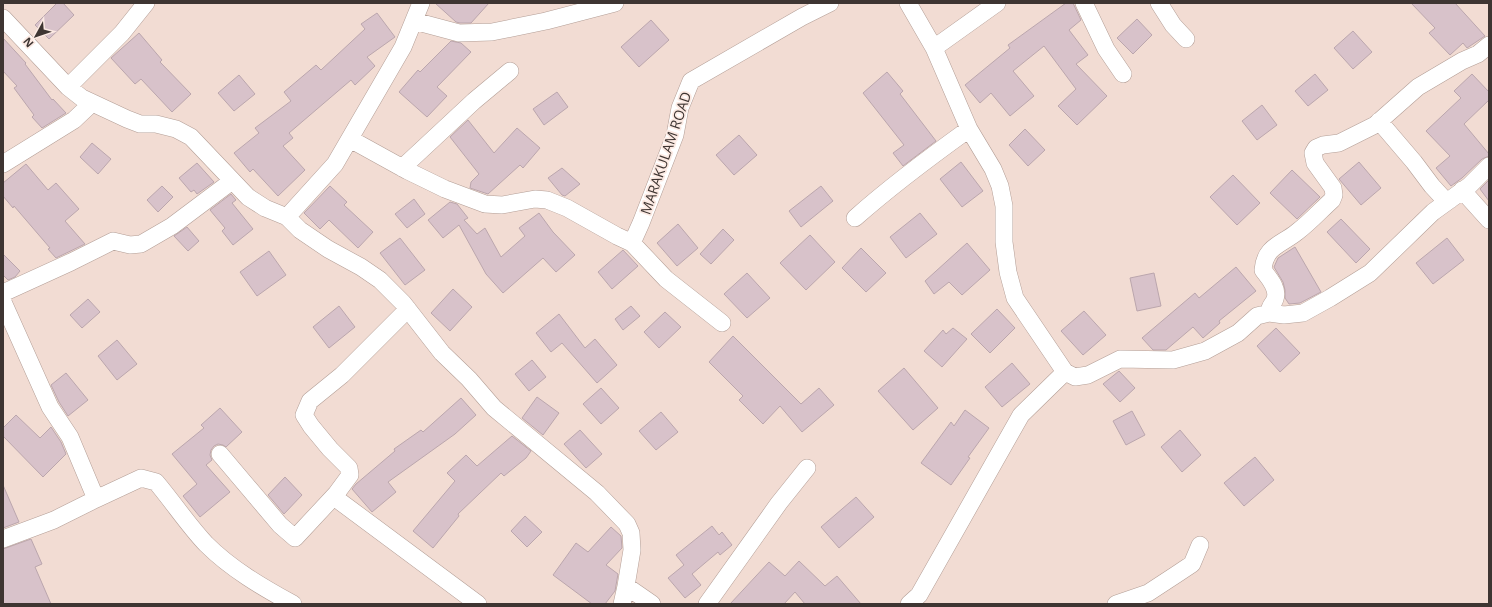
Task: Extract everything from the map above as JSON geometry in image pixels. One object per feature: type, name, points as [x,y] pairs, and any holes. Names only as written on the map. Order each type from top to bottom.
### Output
[{"type":"street","points":[[68,87],[122,33],[146,3]]},
{"type":"street","points":[[287,217],[335,164],[403,47],[415,10],[459,33],[492,32],[546,21],[615,3]]},
{"type":"street","name":"MARAKULAM ROAD","points":[[632,243],[672,142],[680,108],[691,81],[802,17],[830,3]]},
{"type":"street","points":[[908,3],[934,48],[969,129],[993,169],[1000,186],[1004,206],[1004,242],[1008,272],[1015,298],[1065,372],[1075,377],[1088,375],[1120,359],[1173,360],[1205,351],[1238,333],[1257,316],[1269,313],[1284,315],[1303,313],[1370,273],[1433,212],[1456,195],[1489,166]]},
{"type":"street","points":[[934,48],[997,3]]},
{"type":"street","points":[[1084,3],[1106,49],[1123,74]]},
{"type":"street","points":[[1159,3],[1173,25],[1186,40]]},
{"type":"street","points":[[3,18],[68,87],[82,98],[140,124],[156,124],[176,129],[191,137],[248,197],[265,208],[287,217],[300,230],[328,249],[361,267],[380,280],[408,309],[442,353],[494,408],[596,492],[627,524],[631,533],[632,550],[622,604]]},
{"type":"street","points":[[1269,313],[1270,305],[1275,300],[1276,293],[1272,283],[1263,270],[1264,260],[1276,245],[1296,233],[1332,200],[1334,195],[1333,188],[1315,163],[1314,153],[1316,148],[1323,145],[1339,143],[1353,137],[1379,121],[1418,87],[1462,61],[1478,54],[1489,45]]},
{"type":"street","points":[[402,168],[474,101],[510,71]]},
{"type":"street","points":[[3,164],[74,120],[92,103]]},
{"type":"street","points":[[1379,121],[1444,199],[1456,195]]},
{"type":"street","points":[[855,218],[877,198],[969,129]]},
{"type":"street","points":[[350,139],[402,168],[445,189],[485,204],[502,205],[535,199],[548,200],[567,208],[632,243],[666,279],[722,323]]},
{"type":"street","points":[[3,293],[113,241],[130,245],[141,244],[172,226],[232,181]]},
{"type":"street","points":[[1456,195],[1489,220]]},
{"type":"street","points":[[3,302],[50,406],[70,437],[96,500]]},
{"type":"street","points":[[220,454],[280,525],[296,538],[336,494],[350,475],[349,468],[330,449],[304,415],[310,401],[342,375],[408,309]]},
{"type":"street","points":[[910,604],[919,595],[1021,415],[1065,372]]},
{"type":"street","points":[[707,604],[779,503],[807,468]]},
{"type":"street","points":[[3,539],[54,520],[141,478],[156,482],[184,519],[207,545],[232,566],[284,602]]},
{"type":"street","points":[[336,494],[341,503],[478,604]]},
{"type":"street","points":[[1116,604],[1148,593],[1192,564],[1200,545]]},
{"type":"street","points":[[626,586],[652,604]]},
{"type":"building","points":[[57,3],[63,3],[74,15],[49,39],[35,25]]},
{"type":"building","points":[[435,3],[489,3],[471,23],[460,23],[456,22]]},
{"type":"building","points":[[1066,3],[1073,3],[1081,20],[1069,30],[1088,55],[1076,64],[1107,96],[1077,125],[1058,106],[1076,89],[1044,46],[1013,71],[1034,96],[1010,116],[991,93],[980,103],[965,85],[1010,48],[1008,45]]},
{"type":"building","points":[[1411,3],[1455,3],[1485,36],[1467,48],[1463,43],[1450,55],[1429,33],[1435,28]]},
{"type":"building","points":[[377,13],[395,37],[367,57],[375,66],[355,85],[351,80],[289,133],[293,138],[283,146],[305,170],[278,196],[253,169],[250,172],[234,153],[259,133],[255,128],[291,101],[284,92],[316,65],[321,70],[365,29],[361,24]]},
{"type":"building","points":[[1137,19],[1152,35],[1133,54],[1117,38]]},
{"type":"building","points":[[651,20],[669,40],[639,67],[621,47]]},
{"type":"building","points":[[1353,31],[1372,52],[1353,69],[1334,48]]},
{"type":"building","points":[[139,33],[162,60],[160,62],[191,94],[172,112],[141,79],[135,84],[111,58]]},
{"type":"building","points":[[3,38],[26,63],[25,64],[52,100],[53,99],[66,113],[42,128],[32,117],[34,115],[14,88],[17,86],[3,71]]},
{"type":"building","points":[[451,41],[461,43],[471,52],[437,87],[447,96],[427,117],[399,92],[418,70],[420,72]]},
{"type":"building","points":[[887,72],[903,91],[900,94],[936,141],[903,166],[893,153],[904,145],[863,93]]},
{"type":"building","points":[[1315,74],[1328,90],[1308,106],[1295,91]]},
{"type":"building","points":[[1472,74],[1489,92],[1489,100],[1464,124],[1489,154],[1489,156],[1482,159],[1451,186],[1436,168],[1450,156],[1426,131],[1461,98],[1454,91]]},
{"type":"building","points":[[239,75],[255,94],[234,111],[218,93]]},
{"type":"building","points":[[557,92],[568,107],[544,125],[533,109]]},
{"type":"building","points":[[1262,105],[1277,125],[1257,140],[1242,121]]},
{"type":"building","points":[[468,120],[494,153],[517,128],[540,148],[523,168],[520,165],[488,194],[470,188],[471,182],[479,174],[450,137]]},
{"type":"building","points":[[1025,129],[1045,150],[1028,166],[1009,145]]},
{"type":"building","points":[[739,135],[757,155],[734,175],[716,155]]},
{"type":"building","points":[[92,143],[111,159],[98,174],[80,157]]},
{"type":"building","points":[[961,162],[983,191],[962,207],[940,179]]},
{"type":"building","points":[[1359,162],[1381,188],[1361,205],[1339,179]]},
{"type":"building","points":[[197,163],[214,182],[197,194],[194,190],[191,192],[179,178]]},
{"type":"building","points":[[26,164],[48,190],[56,183],[79,209],[65,221],[85,244],[56,258],[48,249],[50,248],[14,206],[13,208],[3,196],[3,183]]},
{"type":"building","points":[[562,168],[580,184],[565,196],[562,195],[548,178]]},
{"type":"building","points":[[1292,170],[1320,197],[1297,219],[1270,193]]},
{"type":"building","points":[[1233,175],[1260,203],[1237,225],[1210,197]]},
{"type":"building","points":[[1489,180],[1489,201],[1480,189]]},
{"type":"building","points":[[162,186],[173,197],[158,212],[147,200]]},
{"type":"building","points":[[330,186],[347,202],[344,205],[373,232],[358,248],[329,220],[320,229],[304,213]]},
{"type":"building","points":[[821,186],[833,201],[801,227],[789,211]]},
{"type":"building","points":[[231,194],[236,200],[232,203],[253,229],[233,245],[222,231],[225,228],[210,210]]},
{"type":"building","points":[[414,199],[425,214],[407,228],[395,214]]},
{"type":"building","points":[[450,202],[457,204],[468,218],[464,220],[477,234],[485,228],[501,257],[525,236],[519,228],[539,213],[553,232],[575,255],[556,272],[543,258],[503,293],[486,274],[459,225],[443,238],[428,220]]},
{"type":"building","points":[[920,213],[937,234],[906,258],[890,237]]},
{"type":"building","points":[[1341,219],[1370,249],[1356,263],[1327,232]]},
{"type":"building","points":[[678,224],[698,248],[677,266],[657,243]]},
{"type":"building","points":[[187,227],[199,241],[188,251],[174,236]]},
{"type":"building","points":[[723,229],[734,240],[711,264],[700,254]]},
{"type":"building","points":[[810,235],[835,262],[806,290],[780,263]]},
{"type":"building","points":[[400,238],[425,270],[405,285],[380,253]]},
{"type":"building","points":[[1447,238],[1464,260],[1433,284],[1416,263]]},
{"type":"building","points":[[967,243],[990,270],[962,295],[949,282],[934,294],[925,281]]},
{"type":"building","points":[[1295,247],[1321,292],[1300,303],[1289,304],[1285,298],[1283,282],[1274,267],[1278,258]]},
{"type":"building","points":[[861,248],[886,273],[866,292],[842,268]]},
{"type":"building","points":[[623,250],[638,266],[612,289],[598,272]]},
{"type":"building","points":[[269,251],[286,275],[257,296],[240,272]]},
{"type":"building","points":[[3,254],[20,271],[15,277],[8,280],[3,275]]},
{"type":"building","points":[[1236,267],[1256,291],[1219,321],[1220,323],[1203,338],[1193,327],[1166,350],[1153,350],[1142,338],[1195,293],[1199,298]]},
{"type":"building","points":[[747,273],[770,298],[747,318],[724,294]]},
{"type":"building","points":[[1154,273],[1161,306],[1137,311],[1130,278]]},
{"type":"building","points":[[453,289],[472,307],[450,331],[431,313]]},
{"type":"building","points":[[88,299],[100,312],[82,328],[70,315]]},
{"type":"building","points":[[339,306],[355,327],[329,348],[313,327]]},
{"type":"building","points":[[631,306],[640,316],[623,330],[615,319]]},
{"type":"building","points":[[997,309],[1015,328],[990,353],[971,334]]},
{"type":"building","points":[[1084,311],[1106,335],[1083,355],[1061,331]]},
{"type":"building","points":[[665,312],[681,327],[659,348],[644,332]]},
{"type":"building","points":[[559,314],[585,348],[595,339],[617,365],[597,383],[562,343],[551,352],[536,333]]},
{"type":"building","points":[[953,328],[967,339],[942,367],[924,351],[943,330],[946,334]]},
{"type":"building","points":[[1276,328],[1300,353],[1280,372],[1257,346]]},
{"type":"building","points":[[733,336],[801,404],[819,388],[834,405],[802,432],[780,406],[763,424],[739,400],[743,396],[709,362]]},
{"type":"building","points":[[117,340],[137,364],[117,380],[98,356]]},
{"type":"building","points":[[532,360],[546,377],[529,391],[515,374]]},
{"type":"building","points":[[1012,363],[1030,384],[1002,407],[985,387]]},
{"type":"building","points":[[904,368],[938,408],[913,430],[878,391]]},
{"type":"building","points":[[1119,371],[1135,388],[1120,402],[1103,384]]},
{"type":"building","points":[[66,373],[88,400],[68,416],[51,385]]},
{"type":"building","points":[[601,388],[619,408],[601,424],[583,404]]},
{"type":"building","points":[[537,397],[559,413],[543,435],[522,418]]},
{"type":"building","points":[[461,398],[476,415],[455,434],[388,482],[396,492],[372,512],[352,489],[395,451],[394,449],[421,430],[423,432]]},
{"type":"building","points":[[220,408],[242,432],[226,447],[218,444],[211,450],[210,455],[212,460],[206,465],[230,492],[200,517],[183,496],[197,484],[172,454],[204,428],[201,425]]},
{"type":"building","points":[[965,410],[989,428],[968,457],[970,458],[951,485],[921,463],[951,422],[954,426]]},
{"type":"building","points":[[1132,411],[1145,435],[1126,445],[1113,421]]},
{"type":"building","points":[[661,412],[678,432],[656,450],[639,431]]},
{"type":"building","points":[[16,415],[40,438],[51,427],[61,442],[66,454],[43,477],[3,436],[3,428]]},
{"type":"building","points":[[580,430],[602,454],[586,468],[564,444]]},
{"type":"building","points":[[1180,430],[1201,455],[1182,472],[1161,447]]},
{"type":"building","points":[[512,436],[531,451],[526,458],[504,476],[501,473],[458,514],[459,516],[433,548],[413,531],[455,481],[447,473],[466,455],[477,466]]},
{"type":"building","points":[[1255,457],[1274,480],[1244,506],[1224,483]]},
{"type":"building","points":[[285,477],[302,495],[284,514],[268,495]]},
{"type":"building","points":[[3,485],[19,522],[3,528]]},
{"type":"building","points":[[856,497],[874,517],[839,548],[821,527]]},
{"type":"building","points":[[525,516],[542,532],[527,547],[511,531]]},
{"type":"building","points":[[712,526],[719,535],[722,532],[732,545],[720,555],[718,552],[692,574],[701,585],[685,598],[668,578],[684,565],[676,555]]},
{"type":"building","points":[[611,527],[621,536],[622,548],[606,565],[618,574],[615,591],[605,604],[592,604],[553,575],[576,543],[588,552]]},
{"type":"building","points":[[31,539],[42,564],[35,567],[51,604],[3,604],[3,549]]},
{"type":"building","points":[[799,561],[825,586],[837,576],[861,604],[805,604],[795,592],[784,604],[730,604],[769,562],[785,576]]}]
